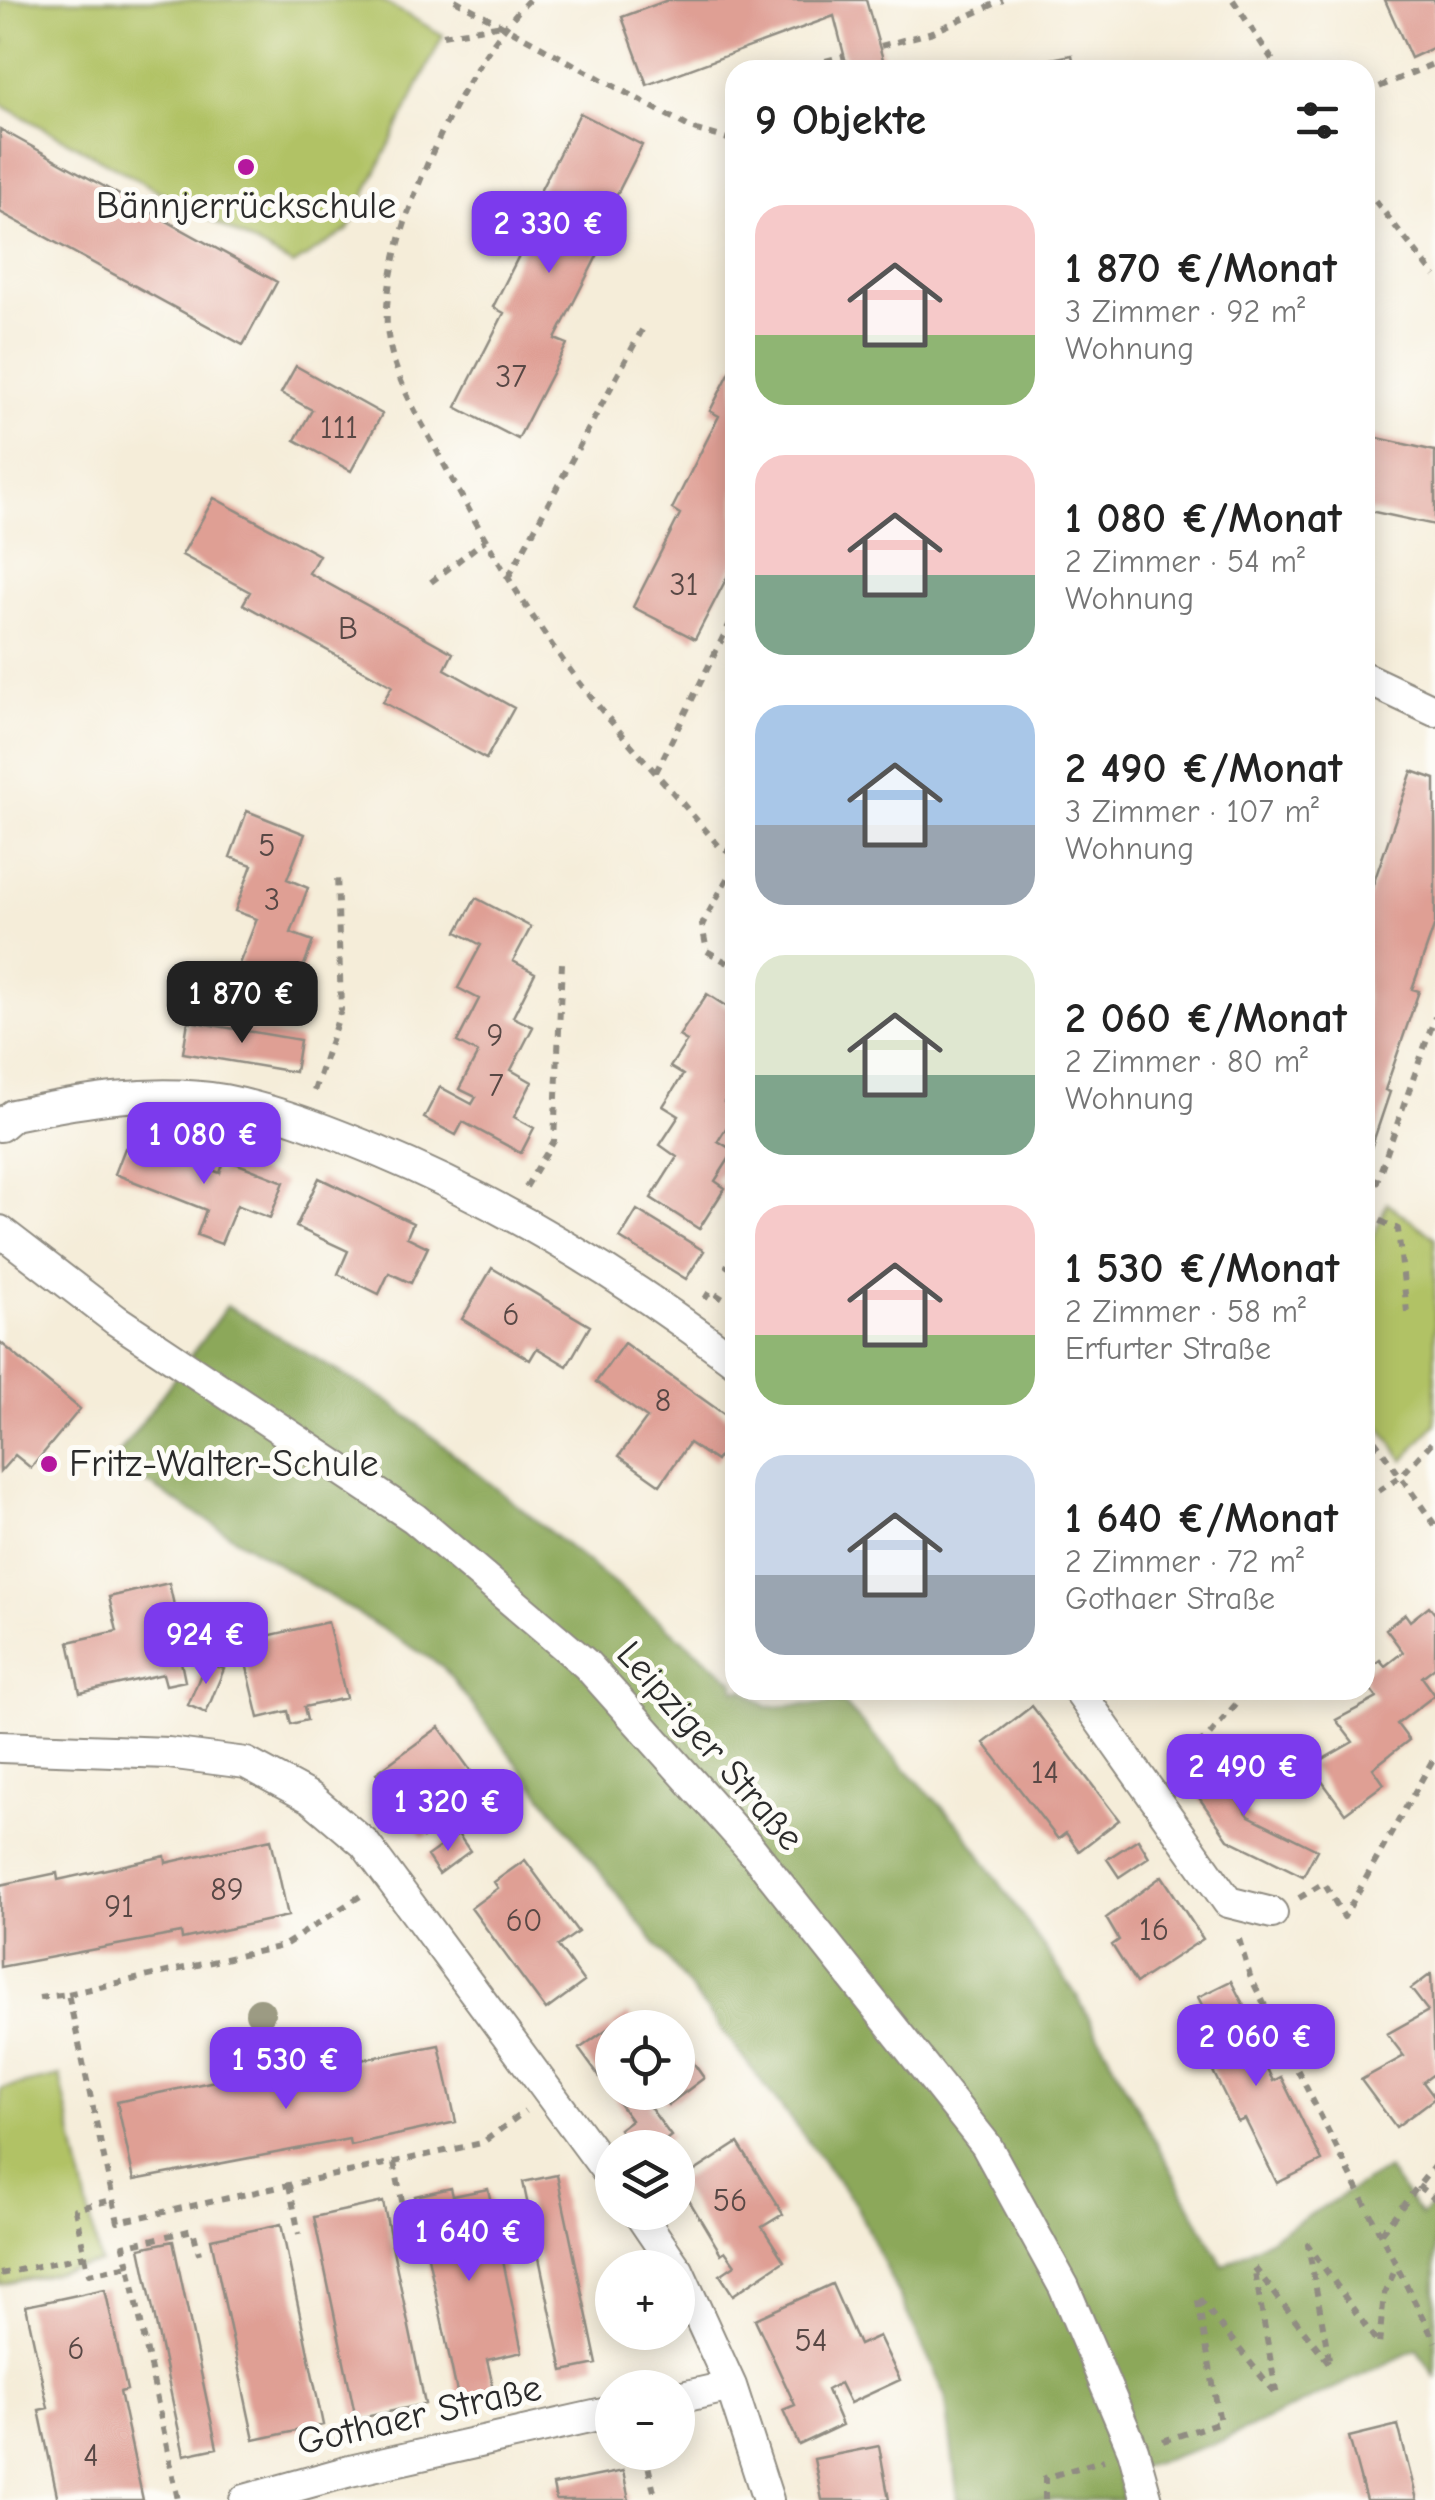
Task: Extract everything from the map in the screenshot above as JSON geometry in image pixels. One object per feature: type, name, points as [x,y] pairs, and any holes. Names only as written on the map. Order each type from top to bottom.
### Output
[{"type":"street","points":[[1375,683],[1435,711]]},
{"type":"street","points":[[0,1126],[13,1116],[136,1094],[222,1100],[304,1121],[410,1165],[542,1230],[663,1306],[725,1352]]},
{"type":"street","name":"Leipziger Straße","points":[[0,1231],[116,1320],[414,1518],[587,1664],[751,1849],[986,2145],[1064,2288],[1133,2450],[1147,2500]]},
{"type":"street","points":[[1085,1700],[1228,1902],[1272,1913]]},
{"type":"street","points":[[0,1747],[168,1752],[246,1764],[312,1798],[365,1844],[595,2154]]},
{"type":"street","points":[[695,2307],[732,2386],[768,2500]]},
{"type":"street","points":[[695,2394],[732,2386]]},
{"type":"street","name":"Gothaer Straße","points":[[245,2500],[350,2471],[595,2416]]},
{"type":"path","points":[[455,0],[693,130],[725,138]]},
{"type":"path","points":[[529,0],[503,25],[437,141],[392,265],[388,328],[400,380],[485,540],[589,695],[725,851]]},
{"type":"path","points":[[880,46],[932,32],[1003,0]]},
{"type":"path","points":[[1233,0],[1272,60]]},
{"type":"path","points":[[443,36],[503,25]]},
{"type":"path","points":[[829,60],[845,56]]},
{"type":"path","points":[[1375,89],[1435,63]]},
{"type":"path","points":[[1375,201],[1435,276]]},
{"type":"path","points":[[509,576],[642,330]]},
{"type":"path","points":[[431,582],[485,540]]},
{"type":"path","points":[[656,772],[725,633]]},
{"type":"path","points":[[316,1086],[341,1010],[337,872]]},
{"type":"path","points":[[725,879],[702,924],[706,950],[725,961]]},
{"type":"path","points":[[527,1186],[554,1141],[562,964]]},
{"type":"path","points":[[1375,1186],[1435,1017]]},
{"type":"path","points":[[1375,1219],[1398,1229],[1407,1312]]},
{"type":"path","points":[[710,1291],[725,1300]]},
{"type":"path","points":[[1375,1493],[1400,1476],[1435,1440]]},
{"type":"path","points":[[1375,1441],[1435,1525]]},
{"type":"path","points":[[1172,1763],[1208,1738],[1240,1700]]},
{"type":"path","points":[[1324,1883],[1344,1918],[1435,1756]]},
{"type":"path","points":[[39,1998],[283,1946],[389,1878]]},
{"type":"path","points":[[1228,1902],[1250,1976],[1435,2342]]},
{"type":"path","points":[[68,1994],[118,2222],[482,2143],[550,2092]]},
{"type":"path","points":[[394,2163],[405,2215]]},
{"type":"path","points":[[1381,2233],[1435,2165]]},
{"type":"path","points":[[289,2186],[299,2234]]},
{"type":"path","points":[[1418,2186],[1435,2199]]},
{"type":"path","points":[[112,2200],[74,2209],[88,2274],[129,2266]]},
{"type":"path","points":[[178,2500],[124,2246],[193,2230],[200,2254]]},
{"type":"path","points":[[1045,2500],[1046,2478],[1220,2422],[1196,2296],[1277,2396],[1254,2266],[1330,2364],[1308,2245],[1379,2345],[1384,2294],[1397,2266]]},
{"type":"path","points":[[0,2274],[85,2256]]},
{"type":"path","points":[[649,2470],[656,2500]]},
{"type":"green space","name":"Bännjerrückschule","points":[[0,0],[380,0],[443,35],[348,230],[293,265],[0,104],[0,48],[4,41],[0,38]]},
{"type":"green space","points":[[1387,1203],[1435,1238],[1435,1424],[1404,1460],[1375,1420],[1375,1233]]},
{"type":"green space","points":[[227,1306],[391,1403],[725,1674],[725,1700],[758,1700],[767,1707],[843,1703],[962,1828],[1077,1996],[1223,2266],[1387,2169],[1421,2216],[1435,2201],[1435,2377],[1417,2349],[1224,2440],[1118,2475],[1124,2500],[958,2500],[945,2394],[855,2203],[442,1666],[113,1462]]},
{"type":"green space","points":[[60,2076],[100,2263],[0,2285],[0,2089]]},
{"type":"building","points":[[668,0],[866,0],[883,60],[845,60],[834,16],[647,85],[622,17]]},
{"type":"building","points":[[1385,0],[1435,0],[1435,47],[1411,58]]},
{"type":"building","points":[[1072,55],[1073,60],[1046,60]]},
{"type":"building","points":[[580,113],[642,145],[594,240],[603,244],[555,339],[567,344],[518,439],[456,407],[504,313],[493,307],[541,212],[532,207]]},
{"type":"building","points":[[0,129],[277,282],[243,345],[0,212]]},
{"type":"building","points":[[296,366],[382,414],[351,471],[295,440],[312,410],[281,393]]},
{"type":"building","points":[[725,382],[725,581],[695,639],[633,607],[680,514],[672,509],[719,416],[710,411]]},
{"type":"building","points":[[1375,437],[1435,451],[1435,525],[1375,512]]},
{"type":"building","points":[[214,498],[319,555],[309,573],[453,653],[445,669],[514,708],[486,759],[383,702],[392,686],[243,604],[250,592],[182,555]]},
{"type":"building","points":[[1412,771],[1435,779],[1435,924],[1412,989],[1419,991],[1385,1090],[1390,1092],[1375,1136],[1375,879]]},
{"type":"building","points":[[247,811],[305,834],[287,879],[308,888],[291,933],[313,941],[296,987],[239,964],[257,919],[235,911],[252,865],[230,857]]},
{"type":"building","points":[[476,898],[531,927],[513,961],[535,973],[513,1017],[533,1027],[511,1070],[532,1082],[514,1117],[534,1128],[521,1153],[463,1122],[456,1135],[424,1118],[440,1087],[472,1104],[476,1097],[459,1089],[478,1053],[457,1042],[479,999],[458,988],[481,945],[457,932]]},
{"type":"building","points":[[707,994],[725,1006],[725,1130],[718,1141],[725,1145],[725,1165],[715,1181],[725,1188],[699,1229],[651,1198],[677,1157],[660,1145],[679,1116],[663,1106],[683,1075],[670,1067],[687,1041],[679,1036]]},
{"type":"building","points":[[188,1021],[300,1040],[295,1072],[183,1053]]},
{"type":"building","points":[[125,1148],[151,1158],[155,1148],[220,1173],[225,1159],[284,1182],[270,1218],[237,1205],[221,1244],[197,1235],[206,1210],[115,1174]]},
{"type":"building","points":[[319,1178],[413,1223],[407,1237],[428,1247],[411,1283],[389,1273],[379,1294],[338,1274],[348,1251],[296,1227]]},
{"type":"building","points":[[637,1210],[704,1251],[686,1279],[620,1238]]},
{"type":"building","points":[[492,1268],[590,1326],[567,1366],[537,1348],[530,1360],[462,1319]]},
{"type":"building","points":[[0,1342],[80,1409],[31,1468],[15,1455],[0,1472]]},
{"type":"building","points":[[624,1343],[725,1415],[725,1448],[716,1461],[689,1443],[660,1485],[619,1456],[647,1418],[596,1382]]},
{"type":"building","points":[[169,1583],[180,1632],[155,1638],[161,1661],[180,1657],[185,1681],[166,1685],[163,1674],[80,1693],[69,1642],[117,1631],[109,1597]]},
{"type":"building","points":[[1429,1606],[1435,1614],[1435,1667],[1422,1677],[1435,1695],[1397,1724],[1409,1740],[1373,1768],[1384,1784],[1345,1813],[1311,1766],[1353,1742],[1336,1720],[1377,1698],[1375,1664],[1380,1660],[1385,1666],[1403,1652],[1386,1629],[1405,1614],[1410,1621]]},
{"type":"building","points":[[328,1622],[346,1698],[304,1707],[307,1720],[291,1724],[288,1711],[259,1718],[241,1642]]},
{"type":"building","points":[[206,1662],[224,1669],[206,1713],[188,1705]]},
{"type":"building","points":[[1032,1706],[1119,1820],[1079,1851],[1066,1833],[1058,1839],[984,1743]]},
{"type":"building","points":[[439,1727],[486,1792],[423,1838],[376,1773]]},
{"type":"building","points":[[1203,1752],[1249,1816],[1317,1850],[1303,1876],[1228,1839],[1179,1769]]},
{"type":"building","points":[[458,1834],[470,1851],[439,1874],[427,1856]]},
{"type":"building","points":[[271,1839],[288,1916],[182,1939],[181,1933],[0,1967],[0,1885],[57,1873],[58,1880],[165,1856],[166,1863]]},
{"type":"building","points":[[1138,1839],[1149,1857],[1119,1877],[1107,1859]]},
{"type":"building","points":[[525,1860],[578,1932],[558,1946],[584,1982],[546,2010],[471,1908],[498,1888],[494,1882]]},
{"type":"building","points":[[1162,1876],[1203,1939],[1136,1983],[1112,1945],[1119,1940],[1106,1918]]},
{"type":"building","points":[[1431,1974],[1435,2073],[1423,2082],[1435,2098],[1396,2127],[1361,2080],[1404,2056],[1387,2034],[1428,2011],[1411,1989]]},
{"type":"building","points":[[1231,1981],[1245,2008],[1239,2011],[1273,2081],[1281,2077],[1322,2161],[1277,2183],[1245,2119],[1238,2122],[1206,2057],[1224,2048],[1198,1997]]},
{"type":"building","points":[[595,2038],[595,2071],[579,2049]]},
{"type":"building","points":[[439,2045],[456,2122],[350,2145],[349,2139],[134,2180],[117,2102],[224,2079],[225,2086]]},
{"type":"building","points":[[695,2065],[704,2078],[695,2085]]},
{"type":"building","points":[[624,2110],[652,2110],[667,2130],[620,2130],[631,2120]]},
{"type":"building","points":[[738,2143],[783,2214],[762,2227],[784,2261],[733,2295],[720,2275],[735,2265],[725,2251],[721,2254],[695,2210],[695,2171]]},
{"type":"building","points":[[557,2175],[597,2364],[563,2371],[523,2182]]},
{"type":"building","points":[[451,2188],[453,2196],[488,2189],[522,2352],[487,2360],[494,2389],[458,2397],[415,2196]]},
{"type":"building","points":[[383,2202],[425,2404],[356,2419],[314,2217]]},
{"type":"building","points":[[281,2224],[323,2425],[254,2440],[211,2239]]},
{"type":"building","points":[[173,2241],[217,2448],[184,2455],[140,2248]]},
{"type":"building","points":[[832,2284],[859,2345],[879,2336],[900,2380],[850,2403],[840,2383],[827,2390],[842,2425],[799,2445],[783,2410],[795,2405],[755,2319]]},
{"type":"building","points":[[105,2289],[127,2390],[120,2392],[143,2500],[58,2500],[39,2410],[48,2408],[26,2306]]},
{"type":"building","points":[[1398,2425],[1417,2500],[1366,2500],[1349,2437]]},
{"type":"building","points":[[879,2446],[889,2500],[822,2500],[814,2459]]},
{"type":"building","points":[[623,2471],[629,2500],[556,2500],[553,2485]]},
{"type":"place","name":"Bännjerrückschule","points":[[246,167]]},
{"type":"place","name":"Fritz-Walter-Schule","points":[[49,1464]]}]
